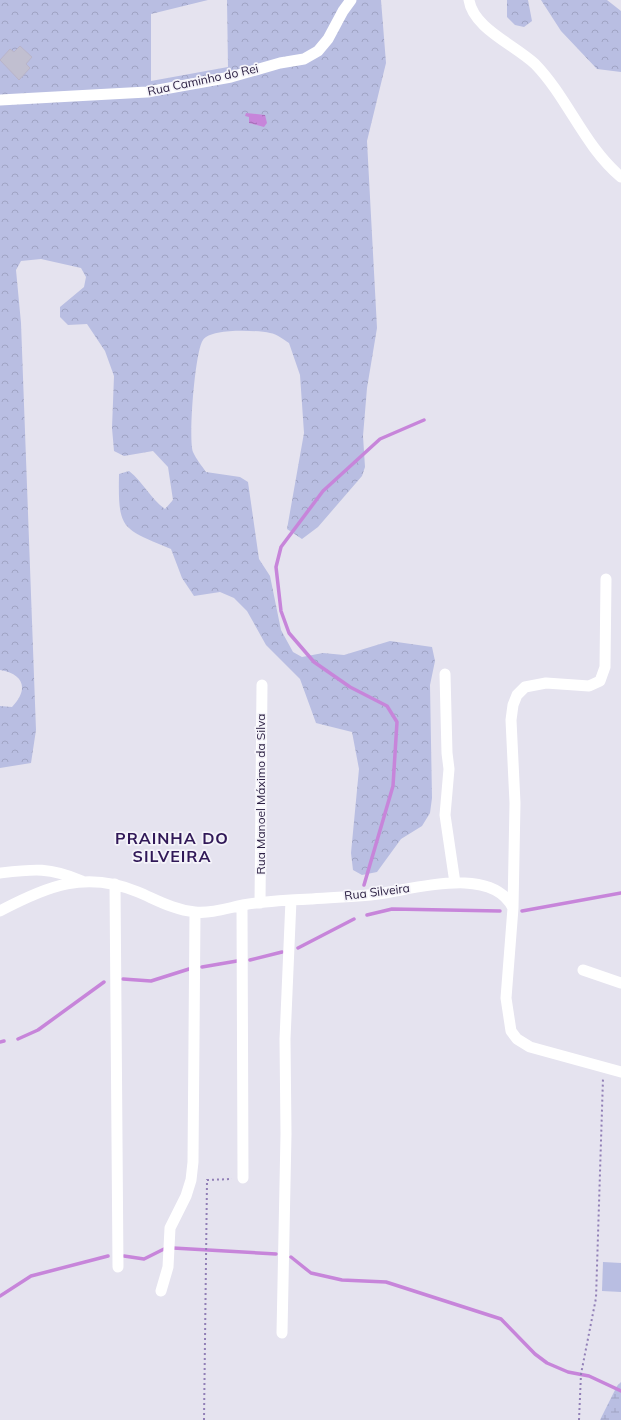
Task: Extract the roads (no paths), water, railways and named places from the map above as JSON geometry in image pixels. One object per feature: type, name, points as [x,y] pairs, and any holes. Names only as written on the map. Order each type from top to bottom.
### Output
[{"type":"street","name":"Rua Caminho do Rei","points":[[0,100],[147,92],[232,77],[280,63],[304,60],[318,51],[328,39],[343,11],[352,0]]},
{"type":"street","points":[[468,0],[476,16],[483,25],[530,60],[545,75],[593,147],[603,160],[621,178]]},
{"type":"street","points":[[606,579],[605,667],[600,680],[589,686],[546,683],[525,687],[517,695],[513,706],[511,738],[515,849],[513,908],[506,998],[511,1031],[517,1039],[530,1047],[621,1072]]},
{"type":"street","points":[[445,674],[447,753],[449,769],[445,815],[455,883]]},
{"type":"street","name":"Rua Manoel Máximo da Silva","points":[[260,903],[262,685]]},
{"type":"street","points":[[0,873],[42,869],[65,874],[82,881]]},
{"type":"street","name":"Rua Silveira","points":[[0,911],[46,889],[82,881],[115,884],[137,892],[164,905],[195,913],[242,905],[365,895],[428,884],[455,883],[492,888],[509,899],[513,908]]},
{"type":"street","points":[[115,884],[118,1267]]},
{"type":"street","points":[[282,1333],[286,1134],[285,1039],[291,900]]},
{"type":"street","points":[[242,905],[243,1178]]},
{"type":"street","points":[[161,1291],[168,1267],[170,1228],[186,1196],[192,1174],[195,913]]},
{"type":"street","points":[[583,970],[621,982]]},
{"type":"water","points":[[246,113],[265,115],[267,123],[264,127],[249,123],[249,117],[245,116]]},
{"type":"waterway","points":[[364,885],[393,786],[397,722],[387,706],[350,687],[314,662],[289,633],[281,611],[276,567],[281,547],[323,491],[380,439],[424,420]]},
{"type":"waterway","points":[[522,911],[621,893]]},
{"type":"waterway","points":[[367,915],[392,909],[500,911]]},
{"type":"waterway","points":[[298,948],[354,919]]},
{"type":"waterway","points":[[250,960],[282,952]]},
{"type":"waterway","points":[[202,967],[237,961]]},
{"type":"waterway","points":[[123,979],[151,981],[189,969]]},
{"type":"waterway","points":[[18,1039],[38,1030],[104,982]]},
{"type":"waterway","points":[[0,1042],[4,1041]]},
{"type":"waterway","points":[[173,1248],[276,1254]]},
{"type":"waterway","points":[[124,1256],[144,1259],[164,1249]]},
{"type":"waterway","points":[[0,1296],[31,1276],[108,1256]]},
{"type":"waterway","points":[[291,1257],[311,1273],[342,1280],[386,1282],[501,1319],[535,1354],[547,1363],[568,1372],[589,1376],[621,1391]]},
{"type":"district","name":"PRAINHA DO SILVEIRA","points":[[172,847]]}]
